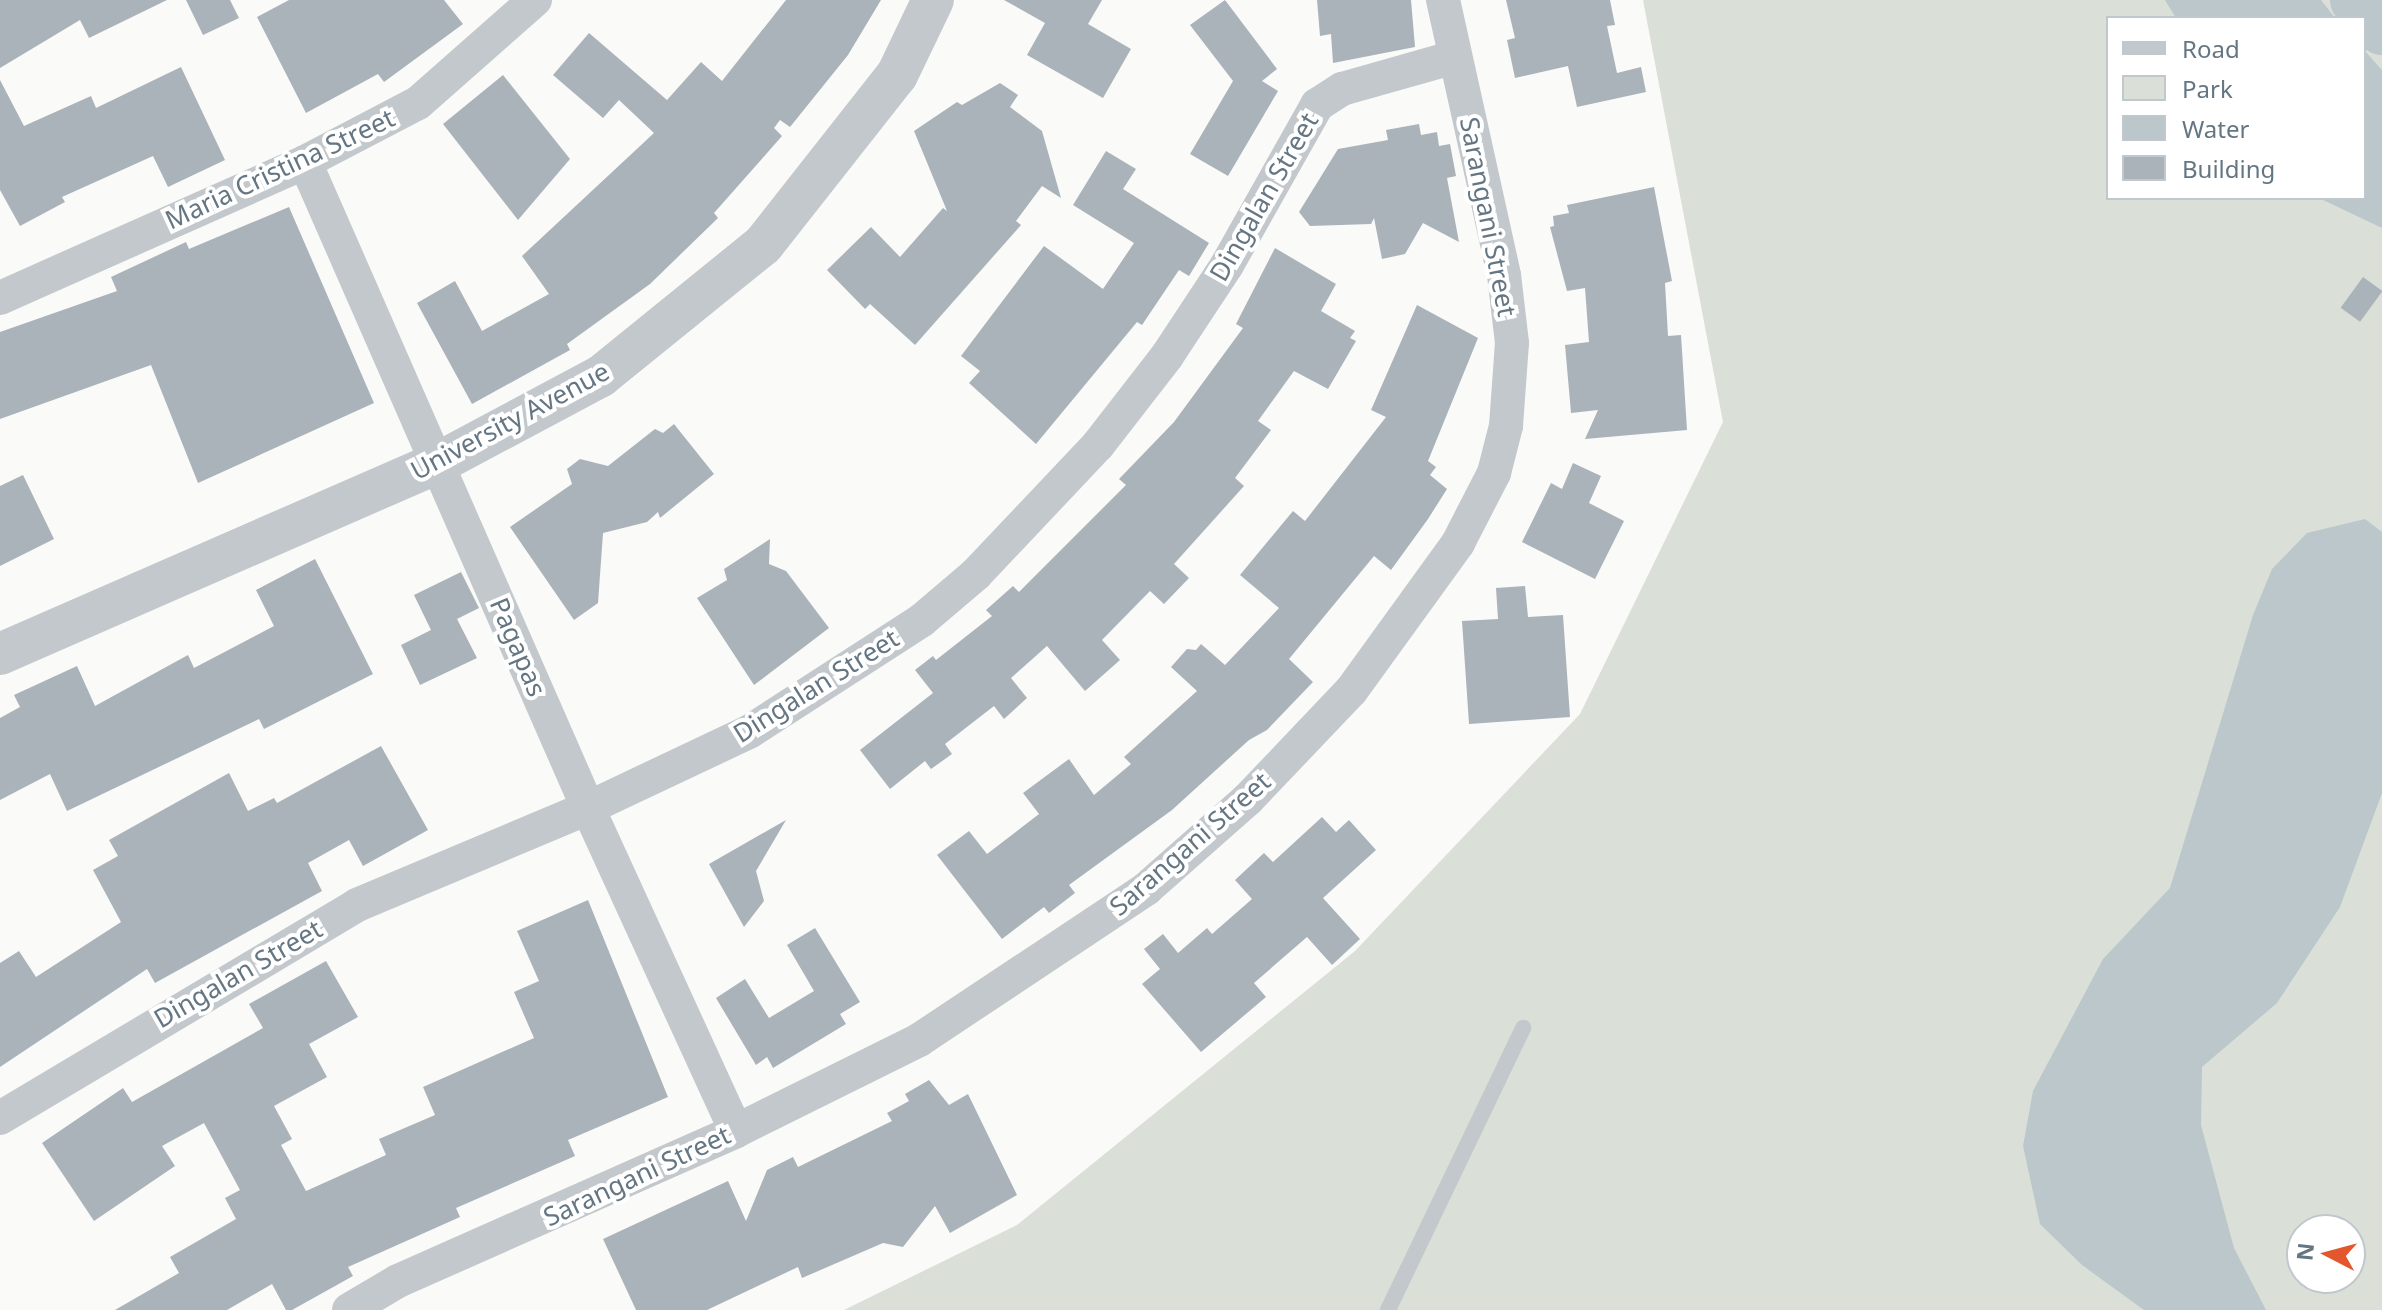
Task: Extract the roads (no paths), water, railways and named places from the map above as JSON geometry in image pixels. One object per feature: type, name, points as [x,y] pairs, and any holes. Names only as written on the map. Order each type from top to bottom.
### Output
[{"type":"street","name":"Maria Cristina Street","points":[[0,298],[305,162],[418,103],[535,0]]},
{"type":"street","name":"University Avenue","points":[[0,654],[438,463],[601,376],[763,245],[897,75],[933,0]]},
{"type":"street","name":"Sarangani Street","points":[[349,1310],[398,1281],[736,1131],[919,1040],[1146,889],[1248,799],[1351,691],[1458,543],[1494,473],[1506,426],[1512,343],[1504,275],[1443,0]]},
{"type":"street","name":"Dingalan Street","points":[[0,1118],[357,905],[588,808],[749,732],[922,620],[976,574],[1098,445],[1167,356],[1227,265],[1317,105],[1342,89],[1455,57]]},
{"type":"street","name":"Pagapas","points":[[305,162],[588,808],[736,1131]]},
{"type":"lane","points":[[1388,1310],[1523,1028]]},
{"type":"water","points":[[2165,0],[2321,0],[2333,16],[2175,16]]},
{"type":"water","points":[[2366,52],[2382,70],[2382,228],[2323,200],[2366,200]]},
{"type":"water","points":[[2365,519],[2382,532],[2382,793],[2340,907],[2277,1003],[2202,1067],[2201,1125],[2234,1248],[2266,1310],[2144,1310],[2082,1265],[2040,1224],[2023,1146],[2033,1091],[2103,959],[2170,888],[2253,615],[2272,569],[2307,533]]},
{"type":"waterway","points":[[2356,0],[2382,29]]}]
